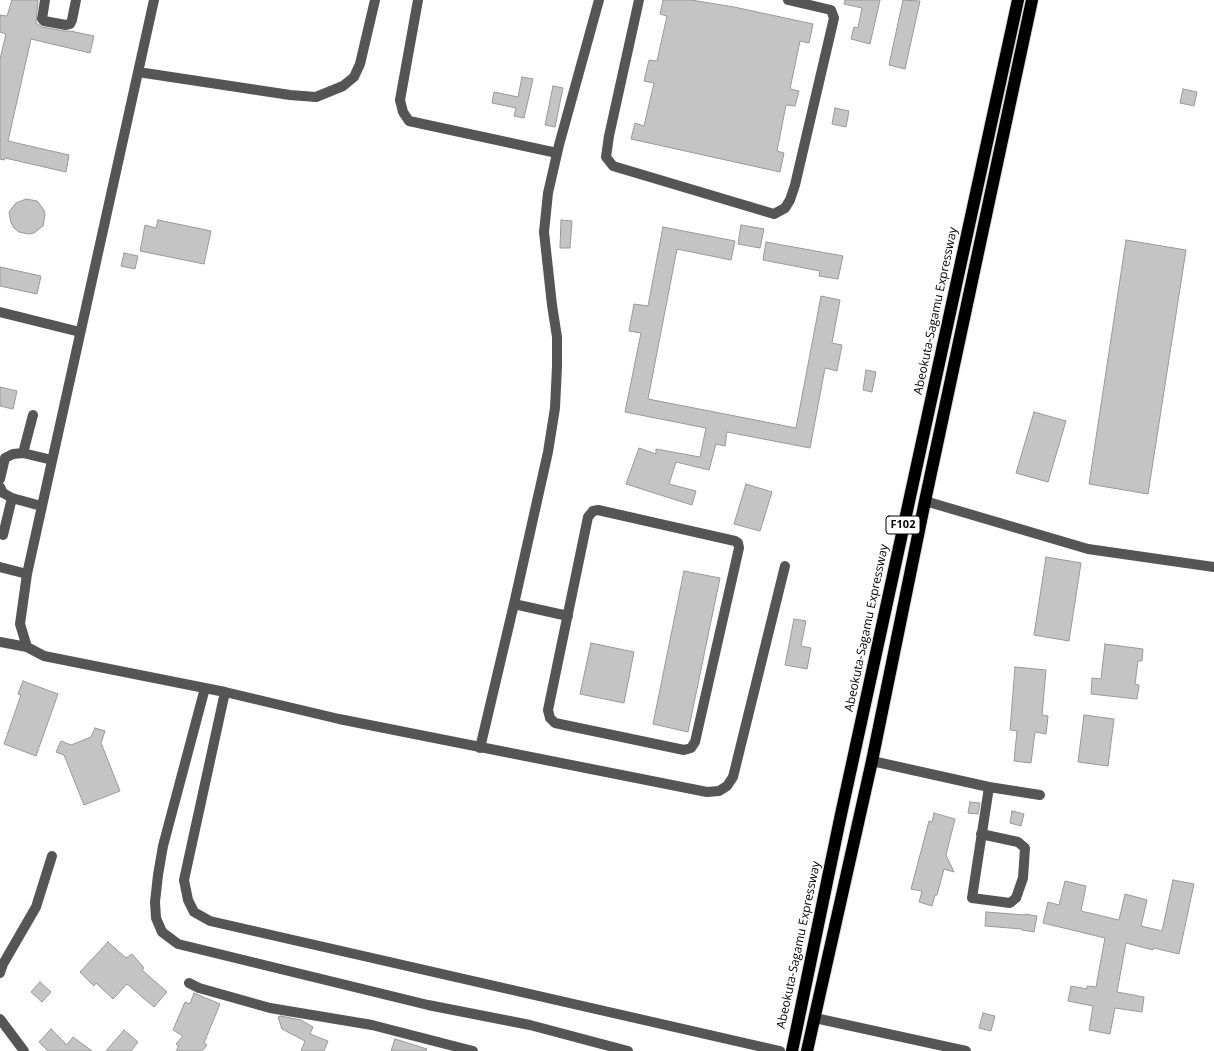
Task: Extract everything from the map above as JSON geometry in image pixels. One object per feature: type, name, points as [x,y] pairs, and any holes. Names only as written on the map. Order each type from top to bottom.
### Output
[{"type":"highway","name":"Abeokuta-Sagamu Expressway","points":[[792,1051],[840,819],[1018,0]]},
{"type":"highway","name":"F102","points":[[807,1051],[872,761],[925,502],[1032,0]]},
{"type":"street","points":[[45,0],[42,19],[44,21],[66,25],[70,24],[72,20],[76,0]]},
{"type":"street","points":[[27,647],[20,624],[27,574],[154,0]]},
{"type":"street","points":[[138,72],[290,95],[316,97],[343,86],[354,77],[360,64],[375,0]]},
{"type":"street","points":[[418,0],[400,100],[403,112],[409,120],[557,153]]},
{"type":"street","points":[[480,748],[548,452],[555,408],[557,337],[544,232],[548,193],[557,153],[599,0]]},
{"type":"street","points":[[639,0],[609,136],[606,157],[613,166],[774,214],[785,208],[790,200],[795,185],[834,18],[831,10],[788,0]]},
{"type":"street","points":[[0,312],[80,332]]},
{"type":"street","points":[[23,453],[33,415]]},
{"type":"street","points":[[0,479],[5,458],[13,454],[23,453],[52,460]]},
{"type":"street","points":[[0,488],[3,494],[12,498],[41,506]]},
{"type":"street","points":[[3,535],[12,498]]},
{"type":"street","points":[[925,502],[1088,549],[1214,567]]},
{"type":"street","points":[[598,510],[735,541],[738,543],[739,548],[695,742],[691,748],[684,750],[554,723],[550,718],[548,710],[568,616],[588,517],[593,511],[598,510]]},
{"type":"street","points":[[0,642],[27,647],[44,656],[225,692],[339,719],[707,792],[719,791],[727,786],[733,777],[785,566]]},
{"type":"street","points":[[0,567],[27,574]]},
{"type":"street","points":[[514,604],[568,616]]},
{"type":"street","points":[[205,688],[163,846],[155,902],[156,918],[162,932],[178,944],[428,1005],[530,1025],[628,1051]]},
{"type":"street","points":[[225,692],[184,880],[188,900],[194,912],[210,922],[780,1051]]},
{"type":"street","points":[[872,761],[989,787],[1040,795]]},
{"type":"street","points":[[982,834],[1018,842],[1025,848],[1024,878],[1016,898],[1010,903],[972,898],[989,787]]},
{"type":"street","points":[[0,973],[3,964],[36,907],[52,856]]},
{"type":"street","points":[[189,983],[200,988],[270,1008],[372,1024],[473,1051]]},
{"type":"street","points":[[815,1018],[966,1051]]},
{"type":"street","points":[[0,1019],[24,1051]]},
{"type":"building","points":[[12,0],[38,0],[36,23],[42,27],[94,36],[90,53],[31,39],[8,141],[69,155],[66,172],[5,158],[4,160],[0,159],[0,59],[6,34],[0,32],[0,15],[7,16]]},
{"type":"building","points":[[663,0],[691,0],[734,7],[813,24],[809,43],[800,41],[790,89],[799,91],[795,106],[786,105],[777,151],[784,153],[780,172],[631,139],[635,123],[644,126],[654,83],[644,81],[649,60],[657,61],[667,16],[660,14]]},
{"type":"building","points":[[845,0],[880,0],[870,44],[851,39],[854,27],[858,28],[862,8],[844,4]]},
{"type":"building","points":[[903,0],[920,1],[905,69],[889,65]]},
{"type":"building","points":[[522,77],[533,79],[524,118],[514,116],[516,108],[492,103],[494,92],[518,97]]},
{"type":"building","points":[[553,86],[563,88],[555,127],[545,125]]},
{"type":"building","points":[[1183,89],[1197,92],[1194,106],[1180,103]]},
{"type":"building","points":[[835,108],[849,111],[846,127],[832,124]]},
{"type":"building","points":[[26,199],[37,201],[44,210],[45,215],[43,226],[34,233],[29,234],[19,232],[14,228],[11,223],[9,212],[16,203]]},
{"type":"building","points":[[158,220],[211,231],[204,264],[140,251],[145,225],[156,228]]},
{"type":"building","points":[[561,220],[572,221],[570,248],[560,248]]},
{"type":"building","points":[[741,225],[764,229],[760,248],[738,244]]},
{"type":"building","points":[[663,227],[735,241],[731,260],[677,249],[648,399],[796,428],[821,296],[840,300],[832,343],[842,345],[837,371],[825,368],[810,448],[727,432],[725,446],[716,444],[709,470],[676,462],[669,484],[696,491],[692,505],[626,484],[639,448],[656,454],[656,449],[700,457],[706,428],[625,412],[641,333],[629,331],[634,304],[648,306]]},
{"type":"building","points":[[1126,240],[1186,250],[1148,494],[1089,484]]},
{"type":"building","points":[[766,242],[843,256],[838,279],[819,276],[820,271],[763,260]]},
{"type":"building","points":[[124,253],[138,256],[135,269],[121,266]]},
{"type":"building","points":[[0,267],[41,276],[37,294],[0,286]]},
{"type":"building","points":[[866,370],[876,372],[872,392],[863,390]]},
{"type":"building","points":[[0,387],[17,391],[13,409],[0,406]]},
{"type":"building","points":[[1034,412],[1066,421],[1048,482],[1016,473]]},
{"type":"building","points":[[746,484],[772,492],[760,531],[734,524]]},
{"type":"building","points":[[1046,557],[1081,563],[1069,641],[1034,635]]},
{"type":"building","points":[[684,571],[720,578],[688,732],[653,724]]},
{"type":"building","points":[[794,619],[806,621],[801,646],[811,648],[807,669],[785,665]]},
{"type":"building","points":[[591,643],[634,652],[624,703],[580,694]]},
{"type":"building","points":[[1105,644],[1143,649],[1142,661],[1138,661],[1135,684],[1139,685],[1137,699],[1091,694],[1092,678],[1101,679]]},
{"type":"building","points":[[1015,667],[1046,670],[1042,715],[1048,716],[1046,734],[1035,732],[1031,763],[1014,761],[1017,731],[1010,730]]},
{"type":"building","points":[[23,681],[58,694],[36,756],[4,744],[21,695],[18,694]]},
{"type":"building","points":[[1084,715],[1114,719],[1108,766],[1078,762]]},
{"type":"building","points":[[95,728],[105,731],[101,743],[120,791],[84,805],[64,755],[56,752],[61,741],[71,745],[91,737]]},
{"type":"building","points":[[970,802],[980,803],[978,814],[968,813]]},
{"type":"building","points":[[1012,811],[1024,814],[1021,826],[1010,823]]},
{"type":"building","points":[[934,813],[955,819],[946,855],[954,872],[944,869],[937,895],[935,895],[932,906],[919,902],[922,891],[911,889],[929,821],[932,822]]},
{"type":"building","points":[[1173,880],[1194,884],[1179,954],[1154,948],[1153,950],[1126,943],[1117,992],[1144,997],[1142,1012],[1115,1008],[1110,1034],[1089,1030],[1093,1006],[1068,1001],[1071,986],[1087,989],[1087,986],[1096,987],[1105,938],[1043,923],[1048,902],[1059,905],[1065,881],[1086,886],[1081,911],[1119,920],[1125,894],[1147,900],[1141,926],[1162,931]]},
{"type":"building","points":[[986,912],[1037,916],[1034,932],[1022,929],[985,926]]},
{"type":"building","points":[[108,942],[126,958],[132,954],[144,968],[142,970],[167,992],[154,1007],[127,984],[113,999],[96,983],[94,986],[80,972]]},
{"type":"building","points":[[40,982],[51,992],[42,1002],[31,992]]},
{"type":"building","points":[[194,993],[220,1004],[204,1043],[207,1045],[202,1051],[176,1051],[179,1046],[176,1044],[183,1036],[173,1030],[185,1002],[190,1004]]},
{"type":"building","points":[[983,1013],[995,1016],[991,1031],[979,1028]]},
{"type":"building","points":[[281,1016],[301,1020],[313,1027],[310,1034],[328,1041],[324,1051],[301,1051],[305,1041],[282,1029],[278,1017]]},
{"type":"building","points":[[51,1029],[67,1045],[73,1037],[92,1051],[48,1051],[39,1042]]},
{"type":"building","points":[[124,1030],[138,1042],[131,1051],[106,1051]]},
{"type":"building","points":[[395,1039],[427,1049],[426,1051],[391,1051]]}]
